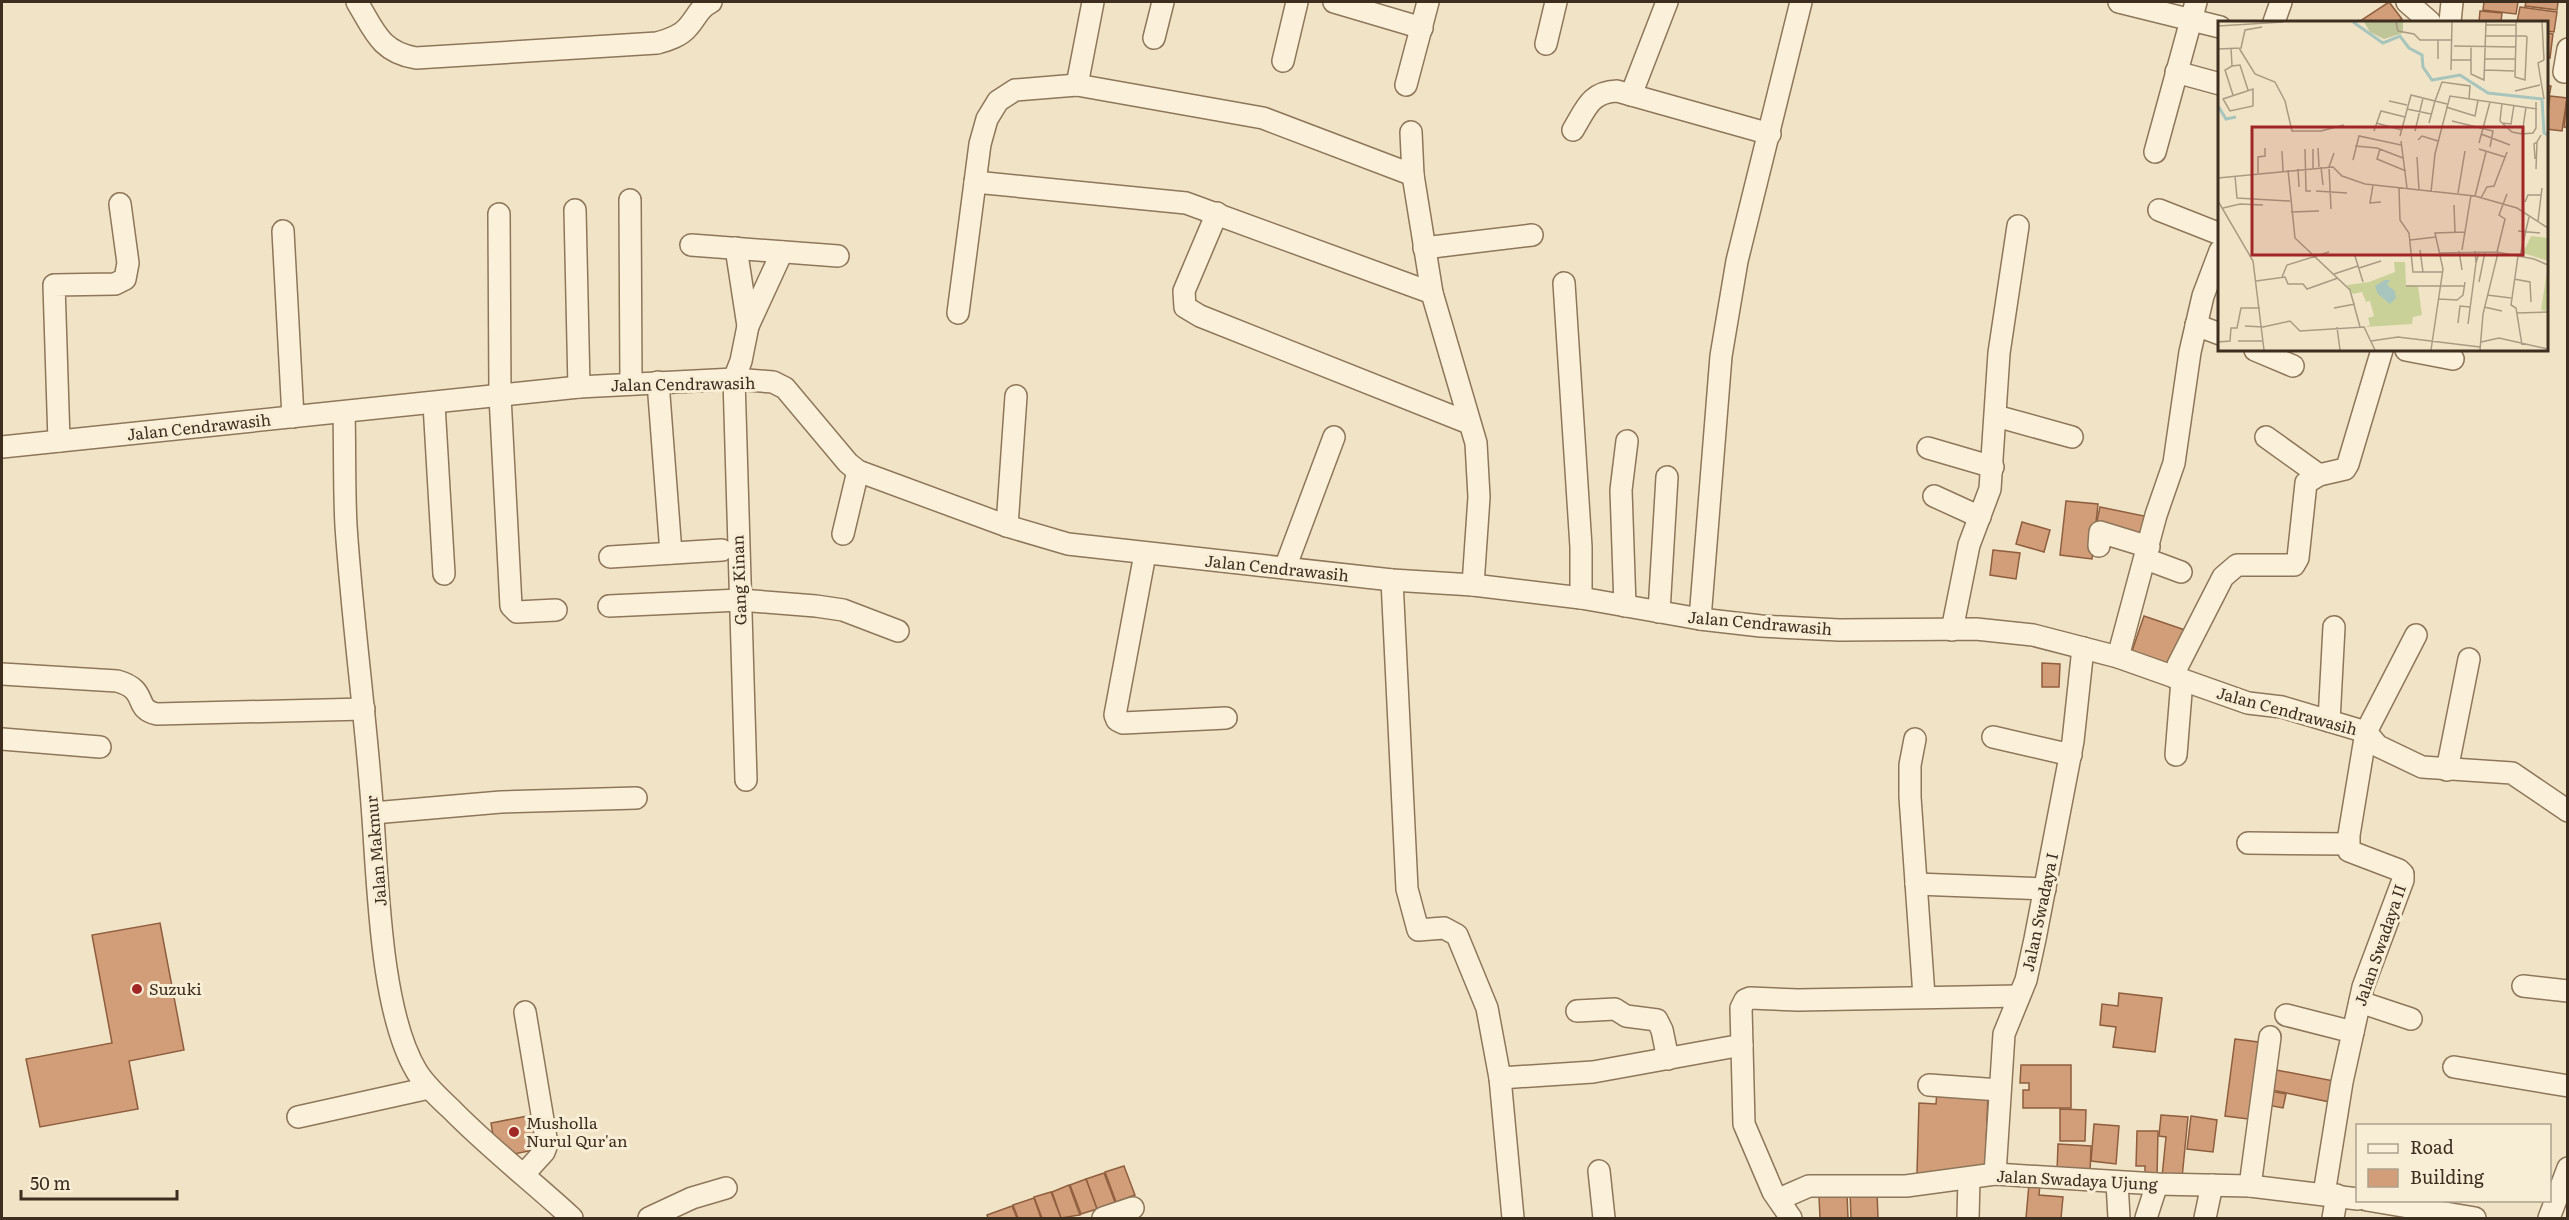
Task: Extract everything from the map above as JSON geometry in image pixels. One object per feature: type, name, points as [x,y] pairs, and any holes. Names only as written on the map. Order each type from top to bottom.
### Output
[{"type":"street","points":[[357,2],[381,43],[402,55],[417,58],[657,43],[672,39],[688,28],[699,8],[711,2]]},
{"type":"street","points":[[1077,84],[1094,2]]},
{"type":"street","points":[[1154,38],[1163,2]]},
{"type":"street","points":[[1282,61],[1297,2]]},
{"type":"street","points":[[1334,2],[1422,28]]},
{"type":"street","points":[[1406,85],[1428,2]]},
{"type":"street","points":[[1546,44],[1556,2]]},
{"type":"street","points":[[1631,95],[1667,2]]},
{"type":"street","points":[[1700,619],[1721,356],[1737,261],[1801,2]]},
{"type":"street","points":[[2119,2],[2218,27]]},
{"type":"street","points":[[2156,152],[2189,21],[2196,2]]},
{"type":"street","points":[[2274,21],[2281,2]]},
{"type":"street","points":[[2407,2],[2429,21]]},
{"type":"street","points":[[2450,21],[2452,2]]},
{"type":"street","points":[[2559,71],[2568,49]]},
{"type":"street","points":[[2176,72],[2218,83]]},
{"type":"street","points":[[958,312],[980,144],[987,119],[998,101],[1015,90],[1077,84],[1263,118],[1413,175]]},
{"type":"street","points":[[1573,130],[1593,99],[1603,92],[1631,95],[1770,134]]},
{"type":"street","points":[[1412,132],[1413,175],[1432,293],[1476,444],[1479,497],[1473,585]]},
{"type":"street","points":[[975,182],[1186,203],[1432,293]]},
{"type":"street","points":[[630,200],[631,384]]},
{"type":"street","points":[[59,441],[54,285],[115,284],[125,279],[128,263],[120,204]]},
{"type":"street","points":[[575,210],[579,387]]},
{"type":"street","points":[[2159,210],[2218,233]]},
{"type":"street","points":[[1217,213],[1184,291],[1185,307],[1200,316],[1469,423]]},
{"type":"street","points":[[499,214],[500,396],[511,606],[517,612],[555,610]]},
{"type":"street","points":[[1952,630],[1969,545],[1990,489],[2000,353],[2018,226]]},
{"type":"street","points":[[283,231],[293,417]]},
{"type":"street","points":[[1424,248],[1532,235]]},
{"type":"street","points":[[691,245],[838,256]]},
{"type":"street","points":[[736,248],[748,326]]},
{"type":"street","points":[[748,326],[782,252]]},
{"type":"street","points":[[2118,657],[2156,515],[2174,463],[2190,352],[2203,296],[2218,255]]},
{"type":"street","points":[[1564,283],[1581,548],[1581,598]]},
{"type":"street","points":[[2196,325],[2218,333]]},
{"type":"street","name":"Gang Kinan","points":[[746,780],[734,379],[741,361],[748,326]]},
{"type":"street","points":[[2257,351],[2293,366]]},
{"type":"street","points":[[2176,755],[2178,665],[2218,587],[2231,568],[2237,565],[2294,565],[2298,558],[2306,483],[2319,475],[2345,470],[2382,351]]},
{"type":"street","points":[[2411,351],[2453,359]]},
{"type":"street","name":"Jalan Cendrawasih","points":[[2,447],[434,404],[579,387],[734,379],[773,382],[785,388],[858,471],[1006,526],[1068,544],[1392,580],[1473,585],[1581,598],[1700,619],[1823,630],[2009,631],[2118,657],[2248,703],[2282,707],[2366,732],[2378,746],[2422,767],[2512,773],[2568,811]]},
{"type":"street","points":[[658,382],[671,553]]},
{"type":"street","points":[[1006,526],[1016,396]]},
{"type":"street","points":[[434,404],[444,574]]},
{"type":"street","name":"Jalan Makmur","points":[[344,412],[346,523],[379,902],[392,996],[406,1052],[429,1088],[486,1145],[524,1174],[572,1218]]},
{"type":"street","points":[[1996,416],[2072,436]]},
{"type":"street","points":[[1285,568],[1334,436]]},
{"type":"street","points":[[2266,437],[2319,475]]},
{"type":"street","points":[[1625,606],[1621,490],[1627,441]]},
{"type":"street","points":[[1928,448],[1993,467]]},
{"type":"street","points":[[843,534],[858,471]]},
{"type":"street","points":[[1659,612],[1667,477]]},
{"type":"street","points":[[1934,496],[1980,517]]},
{"type":"street","points":[[2099,546],[2100,532],[2147,553],[2181,572]]},
{"type":"street","points":[[610,557],[722,550]]},
{"type":"street","points":[[1145,554],[1115,715],[1117,720],[1123,723],[1226,718]]},
{"type":"street","points":[[1392,580],[1407,890],[1415,928],[1421,931],[1444,928],[1457,935],[1487,1008],[1500,1078],[1513,1218]]},
{"type":"street","points":[[609,606],[740,600],[843,610],[898,631]]},
{"type":"street","points":[[2329,721],[2334,627]]},
{"type":"street","points":[[2248,843],[2348,844],[2366,732],[2416,635]]},
{"type":"street","name":"Jalan Swadaya I","points":[[1995,1174],[2004,1034],[2028,969],[2071,755],[2083,648]]},
{"type":"street","points":[[2447,770],[2469,659]]},
{"type":"street","points":[[2,674],[117,681],[132,685],[139,693],[143,708],[157,714],[364,709]]},
{"type":"street","points":[[1993,737],[2071,755]]},
{"type":"street","points":[[2,739],[100,747]]},
{"type":"street","points":[[1915,739],[1910,765],[1910,797],[1924,996]]},
{"type":"street","points":[[373,813],[501,802],[636,798]]},
{"type":"street","name":"Jalan Swadaya II","points":[[2334,1218],[2339,1196],[2342,1082],[2360,1002],[2403,880],[2403,874],[2399,870],[2349,851],[2348,844]]},
{"type":"street","points":[[1916,884],[2044,889]]},
{"type":"street","points":[[2523,986],[2568,991]]},
{"type":"street","points":[[1791,1218],[1779,1199],[1744,1124],[1741,1008],[1745,1000],[1750,998],[1798,1000],[2019,996]]},
{"type":"street","points":[[2360,1002],[2411,1019]]},
{"type":"street","points":[[1577,1011],[1615,1009],[1626,1016],[1657,1020],[1662,1030],[1668,1059]]},
{"type":"street","points":[[524,1174],[544,1152],[547,1144],[525,1012]]},
{"type":"street","points":[[2286,1015],[2354,1032]]},
{"type":"street","points":[[2250,1186],[2270,1037]]},
{"type":"street","points":[[1500,1078],[1593,1072],[1742,1045]]},
{"type":"street","points":[[2454,1066],[2568,1086]]},
{"type":"street","points":[[1929,1085],[2000,1090]]},
{"type":"street","points":[[298,1118],[429,1088]]},
{"type":"street","points":[[2549,1218],[2568,1168]]},
{"type":"street","points":[[1599,1171],[1604,1218]]},
{"type":"street","name":"Jalan Swadaya Ujung","points":[[1779,1199],[1809,1186],[1905,1186],[1995,1174],[2157,1184],[2250,1186],[2339,1196]]},
{"type":"street","points":[[1968,1218],[1969,1178]]},
{"type":"street","points":[[2117,1182],[2124,1218]]},
{"type":"street","points":[[2146,1218],[2157,1184]]},
{"type":"street","points":[[2205,1218],[2212,1185]]},
{"type":"street","points":[[649,1218],[692,1198],[726,1188]]},
{"type":"street","points":[[2379,1202],[2475,1218]]},
{"type":"street","points":[[1104,1218],[1133,1208]]},
{"type":"building","points":[[2389,2],[2402,19],[2398,21],[2360,21]]},
{"type":"building","points":[[2484,2],[2518,2],[2516,14],[2483,10]]},
{"type":"building","points":[[2526,2],[2558,2],[2557,10],[2525,6]]},
{"type":"building","points":[[2520,7],[2557,12],[2554,32],[2548,31],[2548,21],[2517,21]]},
{"type":"building","points":[[2480,11],[2502,13],[2501,21],[2479,21]]},
{"type":"building","points":[[2548,33],[2553,34],[2550,58],[2548,58]]},
{"type":"building","points":[[2548,85],[2551,86],[2548,103]]},
{"type":"building","points":[[2550,96],[2567,98],[2562,131],[2548,129]]},
{"type":"building","points":[[2568,98],[2568,128],[2564,127]]},
{"type":"building","points":[[2066,501],[2098,504],[2092,559],[2060,555]]},
{"type":"building","points":[[2100,507],[2149,517],[2144,540],[2095,530]]},
{"type":"building","points":[[2022,522],[2050,530],[2044,552],[2016,544]]},
{"type":"building","points":[[1993,550],[2020,553],[2016,579],[1990,575]]},
{"type":"building","points":[[2144,616],[2185,630],[2171,670],[2130,657]]},
{"type":"building","points":[[2042,663],[2060,664],[2059,687],[2042,687]]},
{"type":"building","name":"Suzuki","points":[[160,923],[184,1050],[129,1061],[138,1109],[40,1127],[26,1059],[112,1043],[92,935]]},
{"type":"building","points":[[2119,993],[2162,998],[2155,1052],[2113,1047],[2116,1027],[2100,1025],[2102,1004],[2118,1006]]},
{"type":"building","points":[[2235,1039],[2266,1043],[2256,1120],[2225,1116]]},
{"type":"building","points":[[2021,1065],[2071,1065],[2071,1108],[2023,1108],[2023,1090],[2029,1090],[2029,1083],[2020,1083]]},
{"type":"building","points":[[2271,1069],[2334,1081],[2330,1102],[2267,1089]]},
{"type":"building","points":[[1937,1091],[1988,1093],[1985,1175],[1917,1173],[1919,1103],[1936,1104]]},
{"type":"building","points":[[2270,1091],[2286,1094],[2283,1108],[2267,1105]]},
{"type":"building","points":[[2060,1109],[2086,1110],[2085,1141],[2060,1141]]},
{"type":"building","name":"Musholla Nurul Qur'an","points":[[533,1115],[539,1149],[509,1155],[494,1141],[491,1123]]},
{"type":"building","points":[[2161,1115],[2188,1117],[2182,1178],[2162,1177],[2166,1137],[2159,1136]]},
{"type":"building","points":[[2191,1116],[2217,1120],[2213,1152],[2187,1149]]},
{"type":"building","points":[[2094,1124],[2119,1126],[2116,1164],[2091,1161]]},
{"type":"building","points":[[2137,1131],[2158,1131],[2157,1177],[2145,1177],[2145,1166],[2136,1166]]},
{"type":"building","points":[[2058,1144],[2091,1146],[2090,1173],[2057,1172]]},
{"type":"building","points":[[1124,1166],[1135,1195],[1116,1202],[1105,1172]]},
{"type":"building","points":[[1104,1173],[1115,1202],[1097,1209],[1086,1179]]},
{"type":"building","points":[[1086,1179],[1097,1209],[1081,1214],[1070,1185]]},
{"type":"building","points":[[2029,1184],[2040,1185],[2039,1195],[2063,1197],[2061,1218],[2026,1218]]},
{"type":"building","points":[[1069,1185],[1080,1215],[1061,1218],[1052,1192]]},
{"type":"building","points":[[1877,1191],[1878,1218],[1851,1218],[1850,1192]]},
{"type":"building","points":[[1051,1192],[1061,1218],[1042,1218],[1034,1197]]},
{"type":"building","points":[[1847,1194],[1848,1218],[1820,1218],[1819,1196]]},
{"type":"building","points":[[1034,1198],[1041,1218],[1018,1218],[1013,1205]]},
{"type":"building","points":[[1012,1206],[1017,1218],[988,1218],[987,1215]]},
{"type":"place","name":"Suzuki","points":[[137,989]]},
{"type":"place","name":"Musholla Nurul Qur'an","points":[[514,1132]]}]
